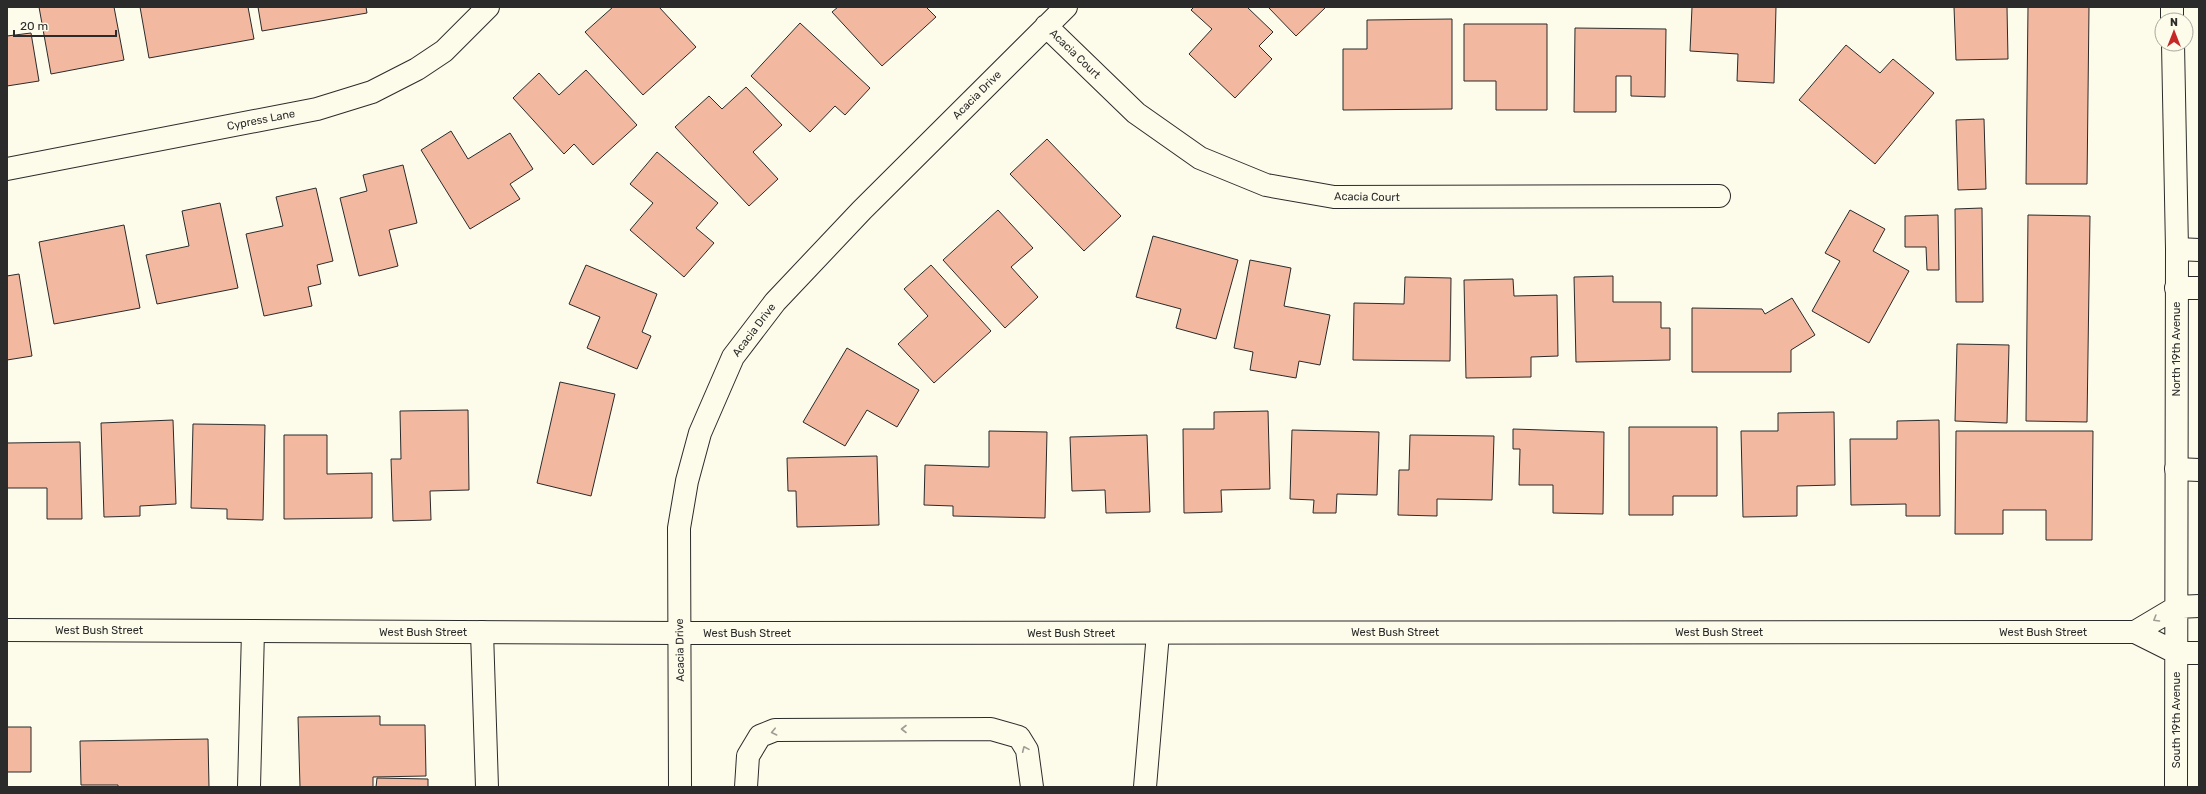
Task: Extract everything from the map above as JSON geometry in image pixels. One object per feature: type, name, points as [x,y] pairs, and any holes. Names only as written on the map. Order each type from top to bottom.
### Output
[{"type":"main road","name":"Cypress Lane","points":[[7,169],[317,109],[372,92],[417,69],[444,51],[488,7]]},
{"type":"main road","name":"Acacia Drive","points":[[680,787],[678,528],[687,480],[700,433],[733,357],[774,302],[851,221],[1066,7]]},
{"type":"main road","name":"Acacia Court","points":[[1046,26],[1136,113],[1200,158],[1266,185],[1334,197],[1719,196]]},
{"type":"main road","name":"North 19th Avenue","points":[[2173,52],[2177,250],[2177,653]]},
{"type":"main road","points":[[2177,250],[2199,250]]},
{"type":"main road","points":[[2176,288],[2199,288]]},
{"type":"main road","points":[[2176,469],[2199,470]]},
{"type":"main road","points":[[2135,632],[2177,607],[2199,606]]},
{"type":"main road","name":"West Bush Street","points":[[7,630],[680,633],[2135,632],[2177,653],[2199,653]]},
{"type":"main road","points":[[249,787],[254,631]]},
{"type":"main road","points":[[482,632],[487,787]]},
{"type":"main road","points":[[1145,787],[1158,633]]},
{"type":"main road","name":"South 19th Avenue","points":[[2176,787],[2177,653]]},
{"type":"main road","points":[[746,787],[748,756],[760,736],[776,730],[990,729],[1019,737],[1027,750],[1032,787]]},
{"type":"building","points":[[39,7],[114,7],[124,60],[51,74]]},
{"type":"building","points":[[140,7],[248,7],[254,39],[149,58]]},
{"type":"building","points":[[258,7],[366,7],[367,13],[262,31]]},
{"type":"building","points":[[613,7],[659,7],[696,47],[643,95],[585,32]]},
{"type":"building","points":[[838,7],[926,7],[936,17],[882,66],[832,12]]},
{"type":"building","points":[[1194,7],[1247,7],[1273,32],[1259,46],[1272,59],[1235,98],[1189,54],[1212,29],[1191,10]]},
{"type":"building","points":[[1268,7],[1326,7],[1296,36]]},
{"type":"building","points":[[1692,7],[1776,7],[1774,83],[1737,81],[1738,54],[1690,51]]},
{"type":"building","points":[[1954,7],[2007,7],[2008,59],[1956,60]]},
{"type":"building","points":[[2028,7],[2089,7],[2087,184],[2026,184]]},
{"type":"building","points":[[1452,19],[1452,109],[1343,110],[1343,49],[1367,49],[1367,20]]},
{"type":"building","points":[[800,23],[870,88],[845,115],[835,106],[810,132],[751,76]]},
{"type":"building","points":[[1464,24],[1547,24],[1547,110],[1496,110],[1496,81],[1464,81]]},
{"type":"building","points":[[1575,28],[1666,29],[1665,97],[1631,96],[1631,76],[1616,76],[1616,112],[1574,112]]},
{"type":"building","points":[[31,33],[39,81],[7,86],[7,36]]},
{"type":"building","points":[[1846,45],[1880,73],[1893,59],[1934,93],[1875,164],[1799,100]]},
{"type":"building","points":[[586,70],[637,125],[593,165],[574,144],[564,154],[513,98],[539,73],[559,95]]},
{"type":"building","points":[[746,87],[782,125],[753,152],[778,179],[749,206],[675,127],[709,96],[722,109]]},
{"type":"building","points":[[1984,119],[1986,189],[1958,190],[1956,120]]},
{"type":"building","points":[[451,131],[468,159],[510,133],[533,169],[510,184],[520,199],[470,229],[421,150]]},
{"type":"building","points":[[1047,139],[1121,216],[1084,251],[1010,174]]},
{"type":"building","points":[[657,152],[718,203],[696,228],[714,243],[684,277],[630,230],[653,203],[630,184]]},
{"type":"building","points":[[403,165],[417,223],[389,230],[398,266],[359,276],[340,198],[367,191],[363,175]]},
{"type":"building","points":[[316,188],[333,261],[317,265],[321,284],[308,287],[312,306],[264,316],[246,234],[283,226],[276,197]]},
{"type":"building","points":[[220,203],[238,288],[157,304],[146,255],[189,246],[182,211]]},
{"type":"building","points":[[1982,208],[1983,302],[1956,302],[1955,209]]},
{"type":"building","points":[[998,210],[1033,248],[1011,267],[1038,297],[1005,328],[943,260]]},
{"type":"building","points":[[1850,210],[1885,229],[1873,251],[1909,271],[1869,343],[1812,311],[1840,261],[1825,253]]},
{"type":"building","points":[[1938,215],[1939,270],[1927,270],[1926,247],[1905,247],[1905,216]]},
{"type":"building","points":[[2028,215],[2090,216],[2087,422],[2026,421]]},
{"type":"building","points":[[124,225],[140,308],[54,324],[39,242]]},
{"type":"building","points":[[1153,236],[1238,260],[1216,339],[1176,328],[1181,309],[1136,297]]},
{"type":"building","points":[[1250,260],[1291,268],[1284,306],[1330,315],[1320,365],[1299,361],[1296,378],[1250,370],[1253,352],[1234,348]]},
{"type":"building","points":[[586,265],[657,294],[642,332],[651,336],[637,369],[587,348],[600,317],[569,304]]},
{"type":"building","points":[[931,265],[991,331],[934,383],[898,344],[928,316],[904,289]]},
{"type":"building","points":[[19,274],[32,356],[7,360],[7,276]]},
{"type":"building","points":[[1613,276],[1613,302],[1661,302],[1661,328],[1670,328],[1670,360],[1576,362],[1574,277]]},
{"type":"building","points":[[1405,277],[1451,278],[1450,361],[1353,360],[1354,303],[1404,304]]},
{"type":"building","points":[[1513,279],[1514,296],[1557,295],[1558,356],[1531,357],[1531,377],[1466,378],[1464,280]]},
{"type":"building","points":[[1792,298],[1815,335],[1791,350],[1791,372],[1692,372],[1692,308],[1762,309],[1765,314]]},
{"type":"building","points":[[1957,344],[2009,345],[2007,423],[1955,421]]},
{"type":"building","points":[[847,348],[919,390],[897,427],[867,410],[845,446],[803,422]]},
{"type":"building","points":[[560,382],[615,394],[591,496],[537,483]]},
{"type":"building","points":[[468,410],[469,490],[430,491],[431,520],[393,521],[391,459],[401,459],[400,411]]},
{"type":"building","points":[[1268,411],[1270,489],[1221,490],[1222,512],[1184,513],[1183,429],[1214,429],[1214,412]]},
{"type":"building","points":[[1834,412],[1835,485],[1797,486],[1797,516],[1743,517],[1741,431],[1778,431],[1778,413]]},
{"type":"building","points":[[173,420],[176,504],[140,506],[140,516],[104,517],[101,423]]},
{"type":"building","points":[[1939,420],[1940,516],[1906,516],[1906,504],[1851,505],[1850,439],[1897,439],[1897,421]]},
{"type":"building","points":[[193,424],[265,425],[263,520],[227,519],[227,509],[191,508]]},
{"type":"building","points":[[1629,427],[1717,427],[1717,496],[1673,496],[1673,515],[1629,515]]},
{"type":"building","points":[[1513,429],[1604,432],[1603,514],[1553,513],[1553,485],[1519,485],[1520,449],[1513,449]]},
{"type":"building","points":[[1292,430],[1379,432],[1377,495],[1337,494],[1336,513],[1313,513],[1314,500],[1290,499]]},
{"type":"building","points":[[989,431],[1047,432],[1045,518],[953,516],[953,506],[924,505],[925,465],[989,467]]},
{"type":"building","points":[[1956,431],[2093,431],[2092,540],[2046,540],[2046,510],[2003,510],[2003,534],[1955,534]]},
{"type":"building","points":[[284,435],[327,435],[327,474],[372,473],[372,518],[284,519]]},
{"type":"building","points":[[1147,435],[1150,512],[1106,513],[1105,490],[1072,491],[1070,437]]},
{"type":"building","points":[[1410,435],[1494,436],[1492,500],[1437,499],[1437,516],[1398,515],[1399,470],[1409,470]]},
{"type":"building","points":[[80,442],[82,519],[47,519],[47,488],[7,488],[7,443]]},
{"type":"building","points":[[877,456],[879,525],[797,527],[796,491],[788,491],[787,458]]},
{"type":"building","points":[[380,716],[380,725],[425,725],[426,776],[373,777],[373,787],[300,787],[298,717]]},
{"type":"building","points":[[7,727],[31,727],[31,772],[7,772]]},
{"type":"building","points":[[208,739],[209,787],[118,787],[118,785],[81,785],[80,741]]},
{"type":"building","points":[[377,778],[428,779],[428,787],[376,787]]}]
